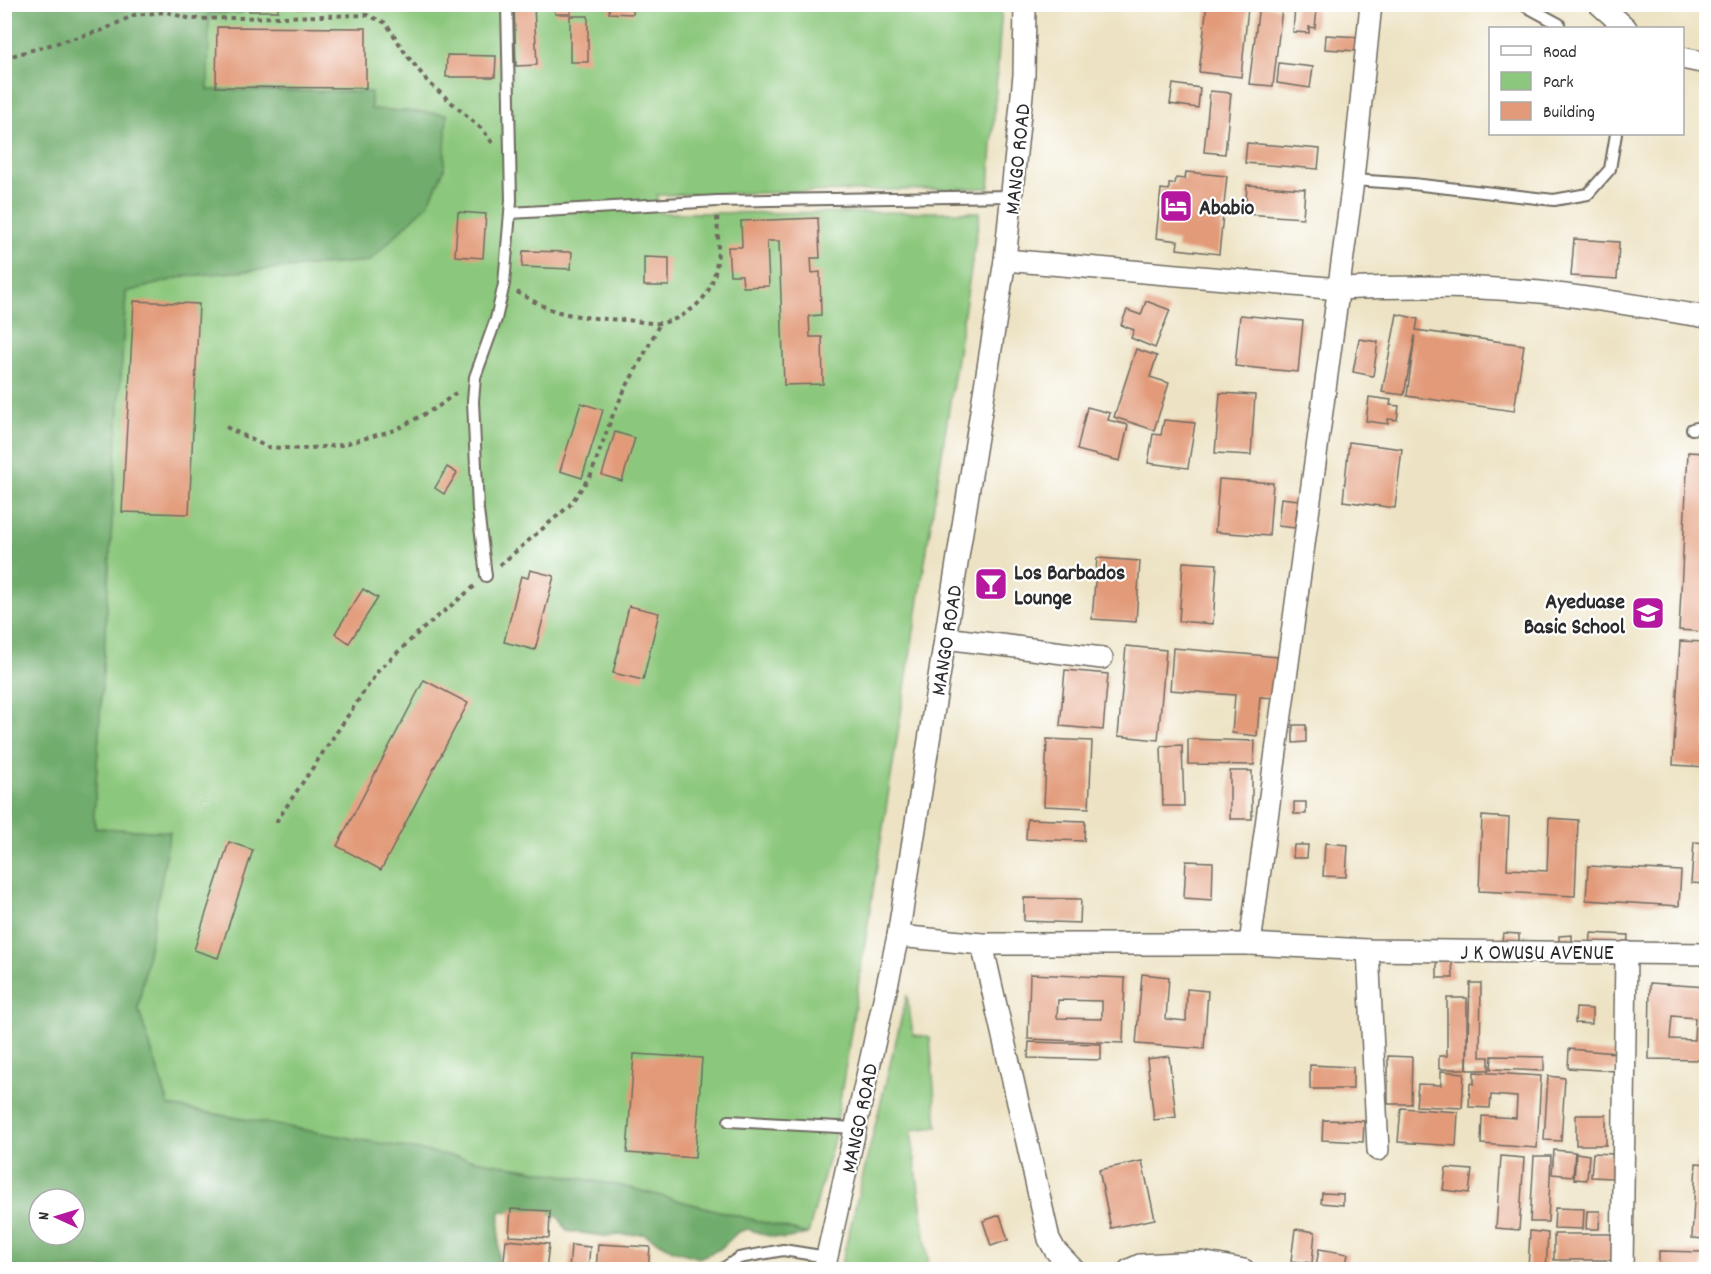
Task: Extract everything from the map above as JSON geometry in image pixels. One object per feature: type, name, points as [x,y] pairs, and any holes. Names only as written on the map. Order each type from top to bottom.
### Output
[{"type":"street","name":"MANGO ROAD","points":[[826,1263],[898,936],[1005,260],[1024,75],[1025,4]]},
{"type":"street","points":[[1250,944],[1339,290],[1371,4]]},
{"type":"street","points":[[1599,4],[1625,27]]},
{"type":"street","points":[[1684,58],[1707,63]]},
{"type":"street","points":[[1005,260],[1339,290],[1382,287],[1538,292],[1707,317]]},
{"type":"street","points":[[945,638],[1102,658]]},
{"type":"street","name":"J K OWUSU AVENUE","points":[[898,936],[982,944],[1250,944],[1368,950],[1707,954]]},
{"type":"street","points":[[982,944],[1049,1239],[1055,1250],[1074,1269]]},
{"type":"street","points":[[1368,950],[1378,1149]]},
{"type":"street","points":[[1622,1269],[1626,952]]},
{"type":"street","points":[[1129,1269],[1140,1265],[1201,1262],[1244,1269]]},
{"type":"lane","points":[[486,576],[478,510],[473,401],[475,377],[496,319],[504,284],[511,167],[507,4]]},
{"type":"lane","points":[[1522,4],[1559,24]]},
{"type":"lane","points":[[1353,180],[1413,184],[1554,200],[1588,194],[1610,169],[1616,135]]},
{"type":"lane","points":[[510,213],[717,201],[1012,196]]},
{"type":"lane","points":[[1692,429],[1707,426]]},
{"type":"lane","points":[[729,1121],[856,1128]]},
{"type":"lane","points":[[721,1269],[739,1258],[783,1250],[826,1263]]},
{"type":"path","points":[[4,58],[103,30],[134,15],[166,12],[191,19],[367,15],[386,23],[428,82],[483,130],[511,167]]},
{"type":"path","points":[[504,284],[532,301],[558,312],[596,318],[660,323],[676,318],[693,309],[708,291],[716,270],[717,201]]},
{"type":"path","points":[[226,427],[267,447],[302,449],[341,445],[395,430],[439,406],[475,377]]},
{"type":"green space","points":[[242,4],[1002,5],[989,188],[657,195],[660,213],[980,212],[834,1139],[808,1234],[622,1186],[169,1106],[138,1008],[170,832],[95,828],[94,815],[126,292],[186,276],[369,261],[444,170],[446,114],[371,109],[370,92],[207,90],[209,14],[242,13]]},
{"type":"green space","points":[[4,5],[242,5],[242,13],[209,14],[208,90],[371,92],[371,109],[447,114],[444,170],[428,204],[369,261],[186,276],[126,292],[94,815],[95,828],[170,832],[138,1008],[169,1106],[622,1186],[808,1234],[784,1239],[748,1229],[738,1232],[720,1249],[699,1258],[673,1250],[644,1234],[604,1236],[567,1231],[558,1216],[500,1211],[498,1269],[6,1269],[4,1264]]},
{"type":"green space","points":[[907,995],[913,1035],[930,1037],[937,1127],[911,1130],[929,1267],[944,1265],[944,1269],[840,1269]]},
{"type":"building","points":[[249,4],[278,4],[278,11],[249,11]]},
{"type":"building","points":[[296,4],[325,4],[325,8],[296,9]]},
{"type":"building","points":[[555,4],[571,4],[571,14],[555,14]]},
{"type":"building","points":[[610,4],[634,4],[633,14],[609,13]]},
{"type":"building","points":[[1207,4],[1248,7],[1241,77],[1199,72]]},
{"type":"building","points":[[514,5],[534,5],[537,65],[516,66]]},
{"type":"building","points":[[1259,5],[1282,8],[1273,86],[1249,84]]},
{"type":"building","points":[[1295,7],[1317,9],[1315,28],[1309,27],[1309,33],[1293,32]]},
{"type":"building","points":[[570,16],[588,16],[588,62],[570,62]]},
{"type":"building","points":[[217,27],[366,28],[366,88],[216,87]]},
{"type":"building","points":[[1326,35],[1358,37],[1357,51],[1325,49]]},
{"type":"building","points":[[447,55],[496,56],[495,77],[446,77]]},
{"type":"building","points":[[1279,63],[1313,67],[1310,88],[1277,83]]},
{"type":"building","points":[[1173,84],[1200,88],[1198,108],[1170,104]]},
{"type":"building","points":[[1210,91],[1231,93],[1225,154],[1204,152]]},
{"type":"building","points":[[1247,143],[1320,149],[1318,169],[1245,163]]},
{"type":"building","points":[[1186,172],[1227,176],[1219,254],[1177,249],[1178,241],[1156,238],[1161,189],[1169,190],[1169,184],[1175,184],[1176,178],[1185,179]]},
{"type":"building","points":[[1247,185],[1305,189],[1303,218],[1245,214]]},
{"type":"building","points":[[458,212],[486,214],[483,258],[455,256]]},
{"type":"building","points":[[818,218],[820,258],[811,258],[812,273],[820,272],[821,315],[809,316],[810,337],[822,337],[823,384],[784,385],[779,241],[767,241],[769,286],[743,287],[742,275],[730,275],[728,247],[742,247],[741,221]]},
{"type":"building","points":[[1574,239],[1619,242],[1617,279],[1571,276]]},
{"type":"building","points":[[523,251],[572,252],[571,269],[522,267]]},
{"type":"building","points":[[644,257],[669,258],[669,286],[644,286]]},
{"type":"building","points":[[134,301],[199,304],[189,514],[122,512]]},
{"type":"building","points":[[1146,301],[1170,310],[1155,348],[1131,338],[1134,330],[1121,325],[1127,310],[1141,315]]},
{"type":"building","points":[[1397,314],[1418,319],[1416,330],[1524,345],[1514,411],[1407,396],[1415,335],[1404,395],[1382,392]]},
{"type":"building","points":[[1240,315],[1303,321],[1298,372],[1235,366]]},
{"type":"building","points":[[1359,339],[1378,342],[1373,376],[1353,372]]},
{"type":"building","points":[[1136,349],[1157,356],[1150,377],[1169,383],[1154,430],[1114,417]]},
{"type":"building","points":[[1220,393],[1255,395],[1251,455],[1215,453]]},
{"type":"building","points":[[1369,397],[1391,400],[1390,405],[1399,406],[1397,420],[1388,419],[1388,424],[1366,421]]},
{"type":"building","points":[[581,403],[603,410],[582,478],[560,471]]},
{"type":"building","points":[[1087,407],[1110,413],[1108,420],[1128,425],[1120,461],[1077,450]]},
{"type":"building","points":[[1164,420],[1195,423],[1188,468],[1148,463],[1153,434],[1161,435]]},
{"type":"building","points":[[615,432],[635,438],[622,481],[602,475]]},
{"type":"building","points":[[1349,442],[1402,449],[1395,508],[1343,501]]},
{"type":"building","points":[[1688,452],[1706,453],[1706,632],[1679,630]]},
{"type":"building","points":[[447,467],[457,473],[444,494],[435,488]]},
{"type":"building","points":[[1219,479],[1273,483],[1269,536],[1215,532]]},
{"type":"building","points":[[1281,498],[1298,500],[1295,528],[1278,526]]},
{"type":"building","points":[[1097,558],[1140,561],[1136,622],[1092,619]]},
{"type":"building","points":[[1183,562],[1217,564],[1213,624],[1179,621]]},
{"type":"building","points":[[530,570],[554,576],[535,650],[504,642],[521,576],[528,578]]},
{"type":"building","points":[[363,589],[378,598],[349,643],[335,633]]},
{"type":"building","points":[[629,606],[659,613],[643,680],[613,673]]},
{"type":"building","points":[[1680,641],[1706,642],[1706,767],[1673,765]]},
{"type":"building","points":[[1126,646],[1166,650],[1158,740],[1118,736]]},
{"type":"building","points":[[1173,648],[1279,657],[1276,698],[1260,697],[1257,736],[1232,733],[1235,695],[1170,690]]},
{"type":"building","points":[[1065,670],[1108,674],[1103,730],[1060,726]]},
{"type":"building","points":[[424,680],[468,703],[381,870],[337,846]]},
{"type":"building","points":[[1293,725],[1306,725],[1306,742],[1293,743]]},
{"type":"building","points":[[1047,739],[1092,741],[1089,808],[1044,806]]},
{"type":"building","points":[[1188,739],[1255,741],[1254,765],[1188,764]]},
{"type":"building","points":[[1182,745],[1184,806],[1163,806],[1161,746]]},
{"type":"building","points":[[1230,771],[1252,771],[1252,819],[1230,819]]},
{"type":"building","points":[[1294,802],[1306,802],[1306,814],[1294,814]]},
{"type":"building","points":[[1482,816],[1509,818],[1507,869],[1547,871],[1549,818],[1578,820],[1575,896],[1479,891]]},
{"type":"building","points":[[1027,819],[1085,821],[1084,841],[1026,839]]},
{"type":"building","points":[[229,842],[253,850],[218,958],[194,950]]},
{"type":"building","points":[[1694,842],[1706,843],[1706,884],[1691,883]]},
{"type":"building","points":[[1325,843],[1348,845],[1346,877],[1323,876]]},
{"type":"building","points":[[1294,845],[1308,845],[1307,858],[1293,858]]},
{"type":"building","points":[[1186,861],[1213,862],[1212,900],[1184,898]]},
{"type":"building","points":[[1588,866],[1681,871],[1679,906],[1586,900]]},
{"type":"building","points":[[1024,898],[1081,899],[1080,923],[1024,921]]},
{"type":"building","points":[[1503,933],[1519,934],[1519,943],[1502,942]]},
{"type":"building","points":[[1591,933],[1628,935],[1627,950],[1590,948]]},
{"type":"building","points":[[1572,935],[1572,945],[1559,946],[1559,936]]},
{"type":"building","points":[[1437,961],[1452,961],[1453,978],[1437,978]]},
{"type":"building","points":[[1030,974],[1125,978],[1123,1043],[1028,1039]],"holes":[[[1058,1000],[1102,1001],[1102,1019],[1057,1018]]]},
{"type":"building","points":[[1142,974],[1169,977],[1166,1019],[1186,1021],[1187,989],[1208,991],[1204,1049],[1136,1044]]},
{"type":"building","points":[[1470,983],[1481,983],[1480,1057],[1489,1057],[1489,1070],[1467,1070]]},
{"type":"building","points":[[1650,983],[1706,987],[1706,1045],[1702,1045],[1700,1060],[1649,1059]],"holes":[[[1672,1016],[1695,1018],[1694,1040],[1670,1039]]]},
{"type":"building","points":[[1447,998],[1467,998],[1467,1069],[1439,1069],[1439,1056],[1447,1056]]},
{"type":"building","points":[[1576,1008],[1592,1009],[1592,1024],[1575,1023]]},
{"type":"building","points":[[1029,1042],[1101,1044],[1101,1060],[1028,1058]]},
{"type":"building","points":[[1569,1049],[1616,1053],[1615,1071],[1568,1068]]},
{"type":"building","points":[[634,1054],[702,1058],[695,1158],[627,1153]]},
{"type":"building","points":[[1169,1056],[1176,1117],[1154,1120],[1147,1059]]},
{"type":"building","points":[[1388,1056],[1412,1057],[1411,1104],[1388,1104]]},
{"type":"building","points":[[1492,1056],[1544,1057],[1544,1071],[1491,1069]]},
{"type":"building","points":[[1310,1065],[1353,1067],[1353,1089],[1310,1089]]},
{"type":"building","points":[[1441,1071],[1464,1073],[1462,1108],[1416,1106],[1418,1084],[1441,1085]]},
{"type":"building","points":[[1474,1072],[1541,1076],[1537,1148],[1481,1144],[1482,1116],[1516,1118],[1517,1097],[1491,1095],[1490,1108],[1469,1107],[1470,1083],[1474,1084]]},
{"type":"building","points":[[1548,1076],[1565,1078],[1561,1141],[1544,1140]]},
{"type":"building","points":[[1401,1108],[1458,1112],[1456,1146],[1398,1142]]},
{"type":"building","points":[[1576,1115],[1606,1115],[1606,1145],[1576,1145]]},
{"type":"building","points":[[1323,1120],[1364,1121],[1363,1142],[1322,1140]]},
{"type":"building","points":[[1554,1150],[1575,1152],[1573,1176],[1552,1174]]},
{"type":"building","points":[[1576,1153],[1589,1155],[1587,1180],[1574,1179]]},
{"type":"building","points":[[1593,1153],[1613,1154],[1612,1178],[1591,1177]]},
{"type":"building","points":[[1501,1156],[1524,1158],[1519,1230],[1496,1228]]},
{"type":"building","points":[[1534,1156],[1551,1156],[1548,1222],[1530,1222]]},
{"type":"building","points":[[1142,1161],[1155,1219],[1111,1228],[1099,1170]]},
{"type":"building","points":[[1696,1163],[1706,1164],[1706,1239],[1692,1238]]},
{"type":"building","points":[[1446,1168],[1472,1170],[1469,1193],[1443,1190]]},
{"type":"building","points":[[1322,1193],[1343,1194],[1343,1205],[1321,1203]]},
{"type":"building","points":[[1555,1208],[1584,1209],[1583,1229],[1554,1228]]},
{"type":"building","points":[[511,1209],[550,1211],[549,1238],[509,1236]]},
{"type":"building","points":[[1587,1211],[1600,1211],[1599,1229],[1586,1229]]},
{"type":"building","points":[[1000,1215],[1008,1240],[991,1246],[983,1221]]},
{"type":"building","points":[[1295,1229],[1315,1232],[1312,1263],[1291,1261]]},
{"type":"building","points":[[1530,1231],[1548,1233],[1546,1270],[1528,1270]]},
{"type":"building","points":[[1554,1234],[1616,1234],[1617,1260],[1554,1260]]},
{"type":"building","points":[[506,1240],[549,1244],[546,1270],[503,1270]]},
{"type":"building","points":[[598,1244],[650,1247],[648,1270],[596,1270]]},
{"type":"building","points":[[571,1245],[590,1247],[588,1270],[569,1270]]},
{"type":"building","points":[[1319,1249],[1348,1254],[1345,1270],[1316,1267]]},
{"type":"building","points":[[1659,1251],[1702,1252],[1702,1270],[1659,1270]]},
{"type":"building","points":[[1561,1263],[1594,1264],[1594,1270],[1561,1270]]},
{"type":"building","points":[[1596,1264],[1614,1265],[1614,1270],[1596,1270]]},
{"type":"place","name":"Ababio","points":[[1176,206]]},
{"type":"place","name":"Los Barbados Lounge","points":[[991,584]]},
{"type":"place","name":"Ayeduase Basic School","points":[[1648,613]]}]
